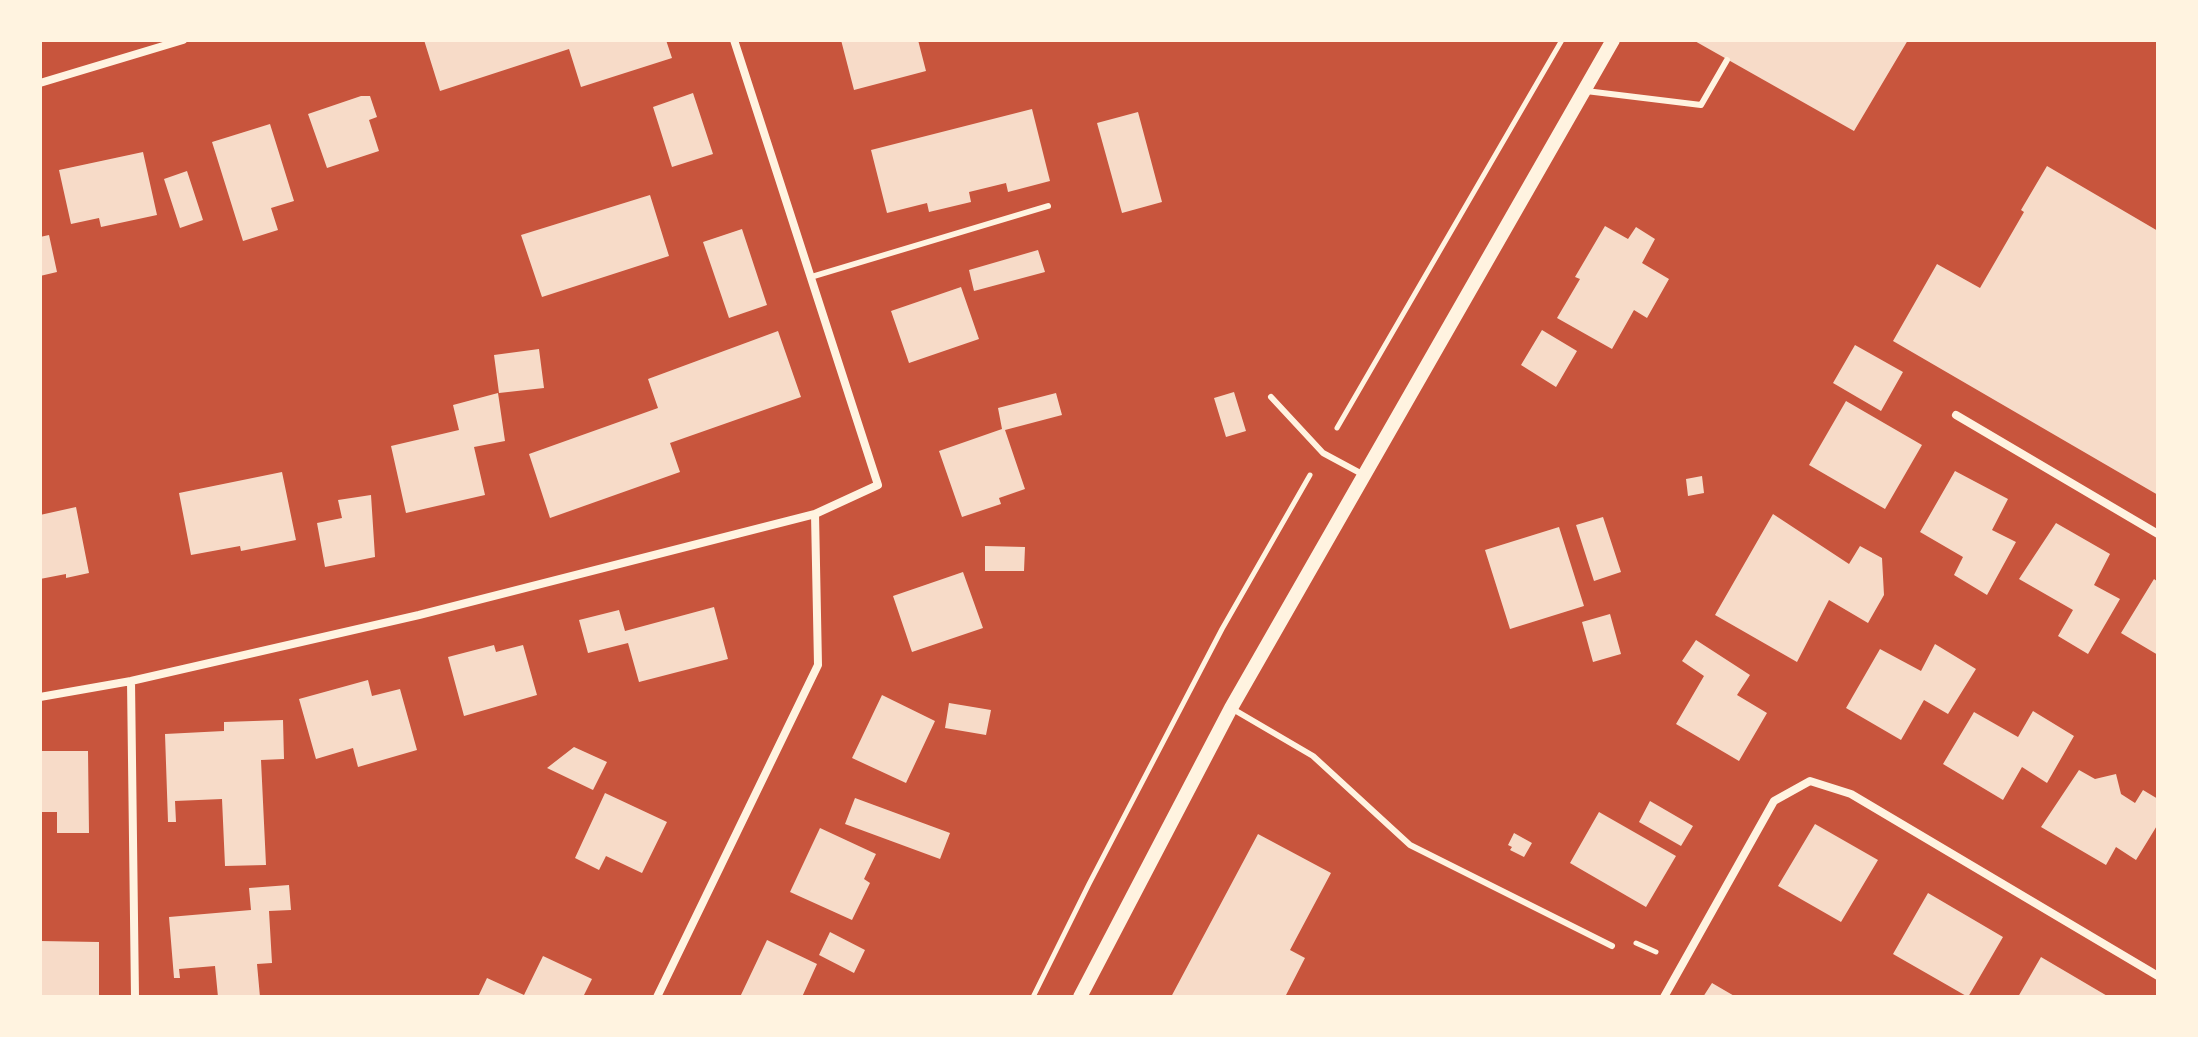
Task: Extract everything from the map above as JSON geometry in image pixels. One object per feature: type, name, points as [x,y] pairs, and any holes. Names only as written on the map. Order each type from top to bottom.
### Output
[{"type":"street","points":[[40,83],[183,40]]},
{"type":"street","points":[[40,697],[131,681],[419,615],[815,514],[878,485],[734,40]]},
{"type":"street","points":[[1080,997],[1231,708],[1613,40]]},
{"type":"street","points":[[1956,415],[2158,534]]},
{"type":"street","points":[[657,997],[818,665],[815,514]]},
{"type":"street","points":[[131,681],[135,997]]},
{"type":"street","points":[[1664,997],[1774,801],[1810,781],[1851,794],[2158,976]]},
{"type":"lane","points":[[1583,91],[1701,105],[1727,60]]},
{"type":"lane","points":[[811,277],[1048,206]]},
{"type":"lane","points":[[1271,397],[1323,453],[1365,476]]},
{"type":"lane","points":[[1231,708],[1313,756],[1410,845],[1612,946]]},
{"type":"path","points":[[1033,997],[1222,629],[1562,40]]},
{"type":"path","points":[[1612,946],[1622,937],[1683,964]]},
{"type":"building","points":[[424,40],[666,40],[672,58],[581,87],[569,49],[440,91]]},
{"type":"building","points":[[841,40],[918,40],[926,71],[854,90]]},
{"type":"building","points":[[1693,40],[1908,40],[1854,131]]},
{"type":"building","points":[[693,93],[713,154],[672,167],[653,107]]},
{"type":"building","points":[[361,96],[370,96],[377,117],[369,120],[379,151],[327,168],[308,114]]},
{"type":"building","points":[[1032,109],[1050,181],[1008,192],[1006,183],[969,192],[971,202],[929,212],[927,203],[887,213],[871,150]]},
{"type":"building","points":[[1138,112],[1162,202],[1122,213],[1097,123]]},
{"type":"building","points":[[270,124],[294,201],[271,208],[278,230],[243,241],[212,142]]},
{"type":"building","points":[[143,152],[157,215],[101,227],[99,218],[71,224],[59,170]]},
{"type":"building","points":[[2047,166],[2158,231],[2158,495],[1893,341],[1937,264],[1980,288]]},
{"type":"building","points":[[187,171],[203,220],[180,228],[164,179]]},
{"type":"building","points":[[650,195],[669,256],[542,297],[521,235]]},
{"type":"building","points":[[1605,226],[1628,239],[1636,227],[1655,239],[1642,263],[1669,279],[1647,318],[1634,310],[1612,349],[1557,318],[1580,279],[1575,277]]},
{"type":"building","points":[[742,229],[767,305],[729,318],[703,242]]},
{"type":"building","points":[[49,235],[57,272],[40,276],[40,237]]},
{"type":"building","points":[[1038,250],[1045,272],[974,291],[969,270]]},
{"type":"building","points":[[961,287],[979,339],[909,363],[891,311]]},
{"type":"building","points":[[1542,330],[1577,351],[1556,387],[1521,365]]},
{"type":"building","points":[[778,331],[801,397],[670,443],[680,472],[550,518],[529,454],[658,408],[648,379]]},
{"type":"building","points":[[1855,345],[1903,372],[1881,411],[1833,383]]},
{"type":"building","points":[[539,349],[544,388],[499,393],[494,355]]},
{"type":"building","points":[[1234,392],[1246,431],[1226,437],[1214,398]]},
{"type":"building","points":[[498,393],[505,441],[474,447],[485,495],[406,513],[391,446],[459,430],[453,405]]},
{"type":"building","points":[[1056,393],[1062,415],[1005,430],[1025,489],[999,498],[1001,504],[962,517],[939,451],[1002,429],[998,408]]},
{"type":"building","points":[[1846,401],[1922,445],[1885,509],[1809,465]]},
{"type":"building","points":[[1955,471],[2008,499],[1992,530],[2016,542],[1987,595],[1954,575],[1963,557],[1920,532]]},
{"type":"building","points":[[282,472],[296,540],[241,551],[240,546],[191,555],[179,493]]},
{"type":"building","points":[[1702,476],[1704,493],[1688,496],[1686,479]]},
{"type":"building","points":[[371,495],[375,557],[325,567],[317,523],[342,518],[338,500]]},
{"type":"building","points":[[76,507],[89,573],[40,579],[40,515]]},
{"type":"building","points":[[1773,514],[1849,564],[1860,546],[1882,558],[1884,595],[1868,623],[1829,600],[1797,662],[1715,615]]},
{"type":"building","points":[[1603,517],[1621,572],[1594,581],[1576,525]]},
{"type":"building","points":[[2056,523],[2110,554],[2094,585],[2120,599],[2088,654],[2058,636],[2073,610],[2019,579]]},
{"type":"building","points":[[1559,527],[1584,606],[1510,629],[1485,550]]},
{"type":"building","points":[[985,546],[1025,547],[1024,571],[985,571]]},
{"type":"building","points":[[963,572],[983,628],[912,652],[893,596]]},
{"type":"building","points":[[2154,579],[2158,582],[2158,655],[2121,633]]},
{"type":"building","points":[[714,607],[728,659],[639,682],[628,643],[588,653],[579,620],[619,610],[625,631]]},
{"type":"building","points":[[1610,614],[1621,654],[1593,662],[1582,622]]},
{"type":"building","points":[[1696,640],[1750,675],[1737,695],[1767,713],[1739,761],[1676,724],[1704,676],[1682,661]]},
{"type":"building","points":[[1935,644],[1976,669],[1948,714],[1924,700],[1901,740],[1846,708],[1880,649],[1921,671]]},
{"type":"building","points":[[494,645],[496,652],[523,645],[537,695],[464,716],[448,657]]},
{"type":"building","points":[[368,680],[372,696],[400,689],[417,750],[358,767],[353,748],[316,759],[299,699]]},
{"type":"building","points":[[882,695],[935,721],[906,783],[852,758]]},
{"type":"building","points":[[949,703],[991,710],[986,735],[945,728]]},
{"type":"building","points":[[2033,711],[2074,736],[2047,783],[2022,767],[2003,800],[1943,764],[1974,712],[2018,737]]},
{"type":"building","points":[[283,720],[284,759],[261,760],[266,865],[225,866],[222,799],[175,801],[176,822],[168,822],[165,734],[224,731],[224,722]]},
{"type":"building","points":[[574,747],[607,762],[593,790],[547,768]]},
{"type":"building","points":[[40,751],[88,751],[89,833],[57,833],[57,812],[40,812]]},
{"type":"building","points":[[2079,770],[2095,779],[2116,774],[2121,794],[2135,803],[2143,790],[2158,799],[2158,824],[2136,860],[2116,847],[2106,865],[2041,827]]},
{"type":"building","points":[[605,793],[667,822],[642,873],[606,856],[599,870],[575,858]]},
{"type":"building","points":[[855,798],[950,833],[940,859],[845,824]]},
{"type":"building","points":[[1650,801],[1693,826],[1681,846],[1639,822]]},
{"type":"building","points":[[1599,812],[1676,856],[1646,907],[1570,863]]},
{"type":"building","points":[[1815,824],[1878,860],[1841,922],[1778,886]]},
{"type":"building","points":[[820,828],[876,854],[864,879],[870,883],[852,920],[790,892]]},
{"type":"building","points":[[1514,833],[1532,843],[1524,857],[1510,850],[1512,847],[1508,845]]},
{"type":"building","points":[[1258,834],[1331,873],[1290,950],[1305,958],[1285,997],[1171,997]]},
{"type":"building","points":[[289,885],[291,910],[269,911],[272,963],[257,964],[260,997],[218,997],[215,966],[179,969],[180,978],[174,978],[169,917],[251,910],[249,888]]},
{"type":"building","points":[[1928,893],[2003,937],[1968,997],[1893,954]]},
{"type":"building","points":[[830,932],[865,950],[854,973],[819,955]]},
{"type":"building","points":[[767,940],[817,964],[802,997],[740,997]]},
{"type":"building","points":[[40,941],[99,942],[99,997],[40,997]]},
{"type":"building","points":[[543,956],[592,979],[583,997],[478,997],[487,978],[524,995]]},
{"type":"building","points":[[2041,957],[2109,997],[2018,997]]},
{"type":"building","points":[[1712,983],[1736,997],[1703,997]]}]
